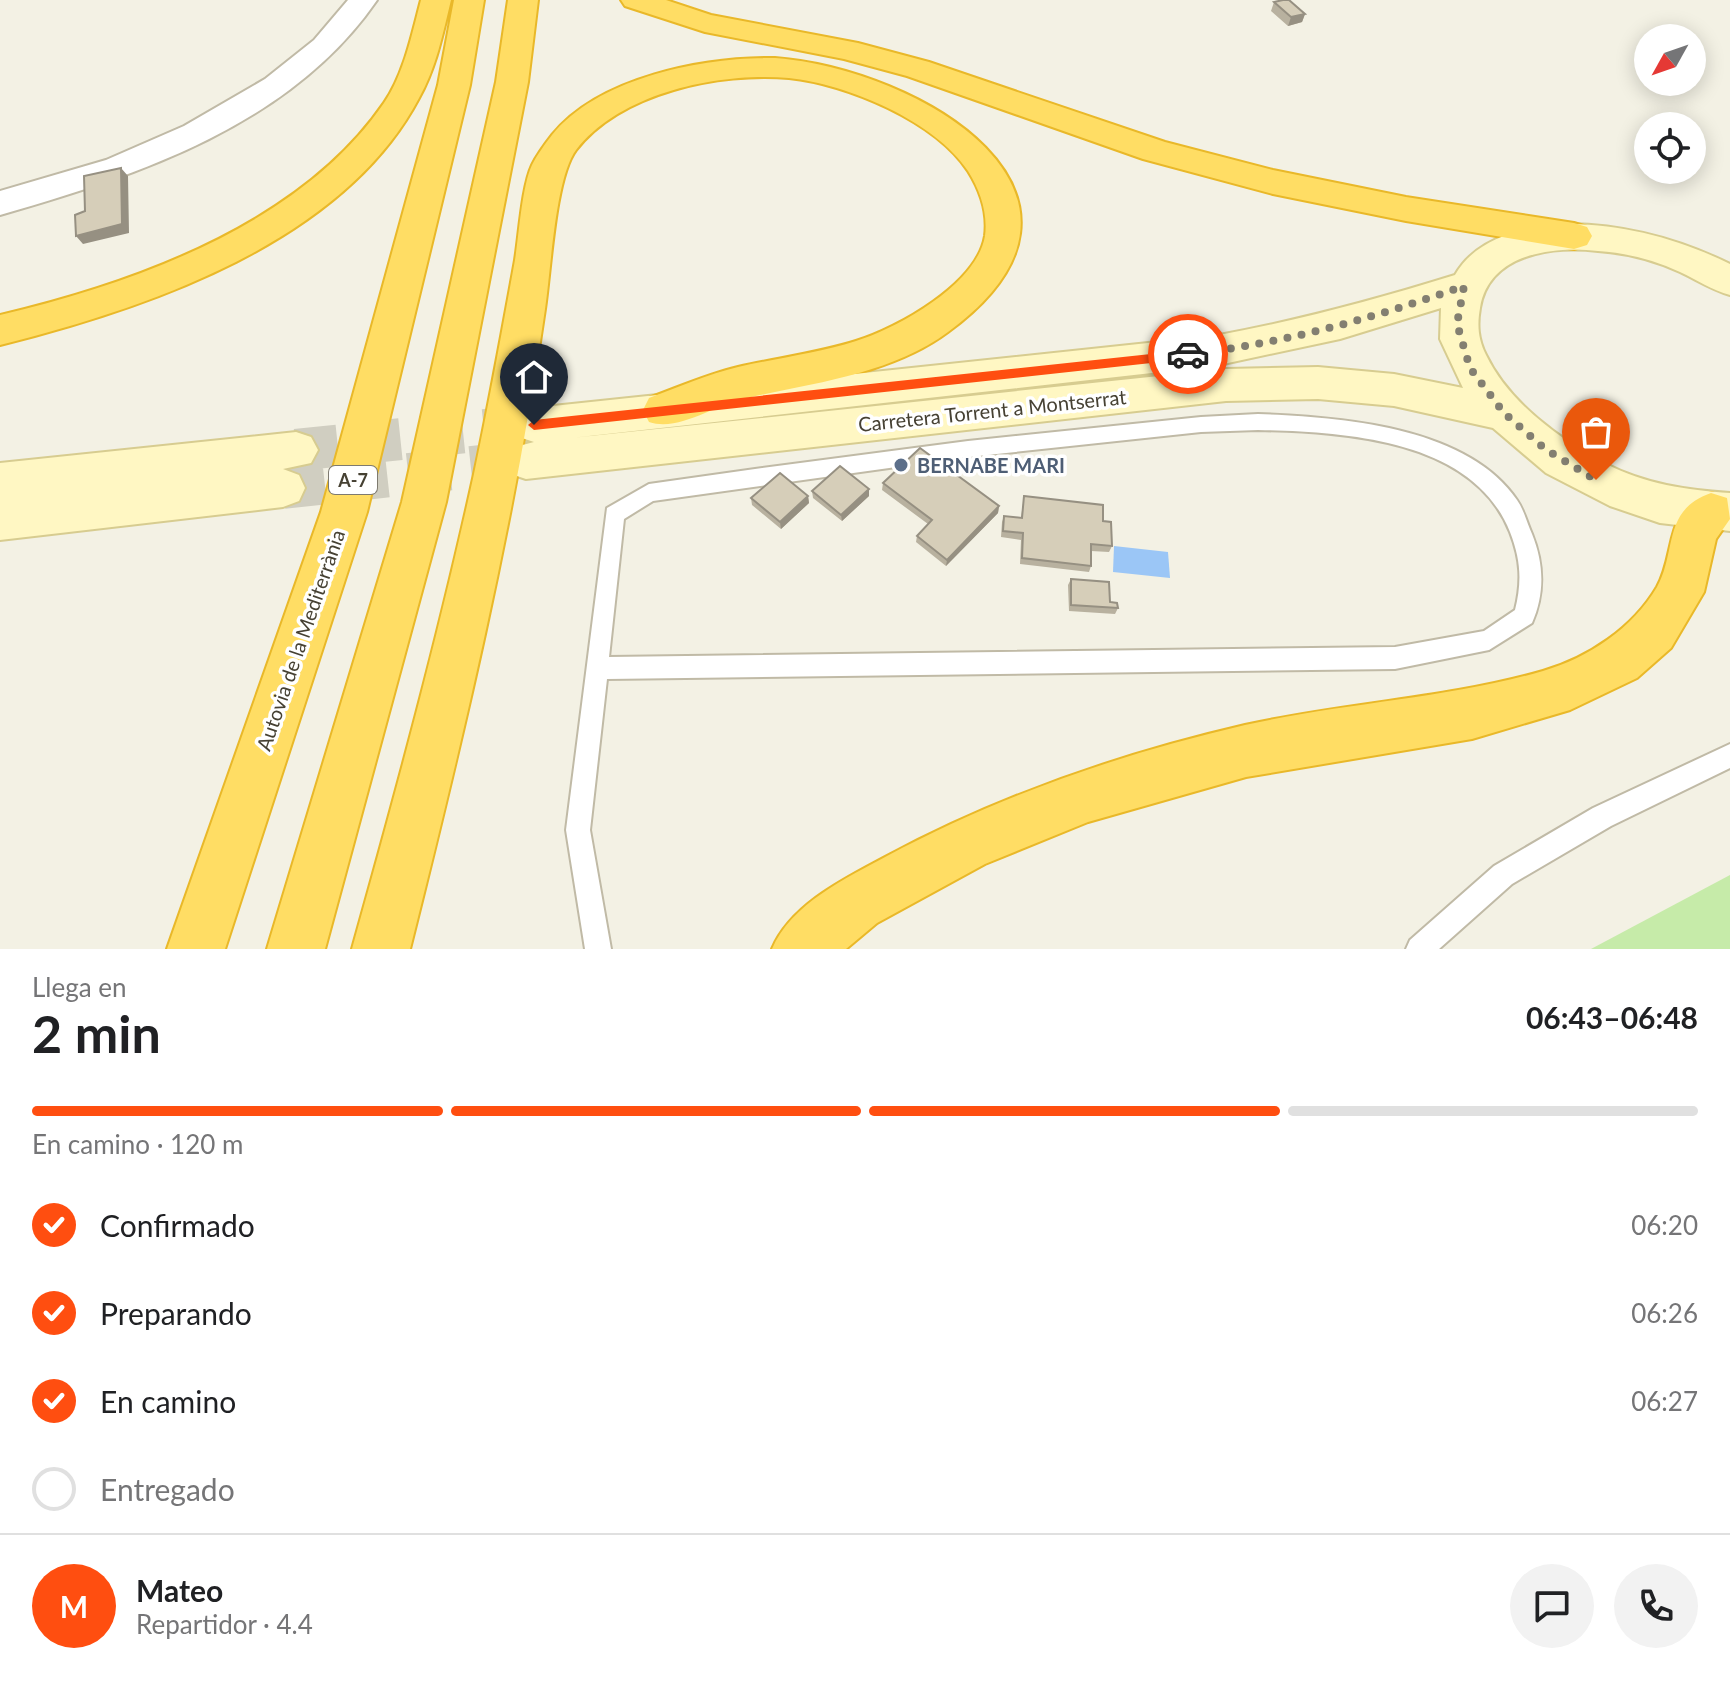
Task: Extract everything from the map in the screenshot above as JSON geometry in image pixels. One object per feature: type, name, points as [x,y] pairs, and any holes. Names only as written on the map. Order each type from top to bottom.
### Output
[{"type":"highway","points":[[0,330],[97,304],[165,279],[229,248],[325,186],[362,152],[397,109],[416,72],[436,0]]},
{"type":"highway","name":"Autovia de la Mediterrània","points":[[196,949],[344,512],[454,85],[469,0]]},
{"type":"highway","points":[[296,949],[424,502],[512,82],[523,0]]},
{"type":"highway","points":[[636,0],[705,23],[847,50],[918,69],[1155,151],[1273,182],[1406,209],[1574,236]]},
{"type":"highway","points":[[381,949],[430,764],[491,495],[510,405],[548,167],[570,136],[615,103],[651,86],[697,73],[734,69],[796,69],[848,80],[899,98],[941,123],[975,153],[998,186],[1004,227],[996,258],[970,293],[935,322],[884,349],[825,367],[735,384],[664,410]]},
{"type":"highway","points":[[801,949],[857,903],[966,844],[1088,795],[1246,751],[1472,714],[1552,693],[1619,661],[1654,632],[1680,592],[1695,531],[1720,512]]},
{"type":"main road","points":[[1720,512],[1654,501],[1596,480],[1545,449],[1504,413],[1470,368],[1457,324],[1464,286],[1487,258],[1525,241],[1574,236],[1623,241],[1676,255],[1730,281]]},
{"type":"main road","name":"Carretera Torrent a Montserrat","points":[[1464,286],[1352,323],[1300,336],[1214,351],[664,410],[530,443],[1226,385],[1318,383],[1394,390],[1504,413]]},
{"type":"main road","points":[[0,482],[290,469],[0,520]]},
{"type":"street","points":[[0,203],[118,168],[195,133],[276,86],[325,46],[363,0]]},
{"type":"lane","points":[[597,668],[1395,658],[1489,640],[1524,616],[1532,578],[1522,524],[1491,483],[1452,455],[1384,434],[1310,423],[1221,423],[907,454],[649,493],[614,514],[578,830],[598,949]]},
{"type":"lane","points":[[1419,949],[1503,875],[1602,817],[1730,756]]},
{"type":"green space","points":[[1730,875],[1730,949],[1591,949]]},
{"type":"water","points":[[1114,546],[1168,552],[1170,578],[1113,572]]},
{"type":"building","points":[[1289,0],[1305,14],[1291,17],[1274,2]]},
{"type":"building","points":[[121,168],[122,224],[76,236],[75,215],[85,211],[84,176]]},
{"type":"building","points":[[920,448],[999,506],[947,560],[917,536],[932,520],[883,483]]},
{"type":"building","points":[[840,466],[869,489],[841,515],[812,491]]},
{"type":"building","points":[[780,473],[808,496],[780,522],[751,498]]},
{"type":"building","points":[[1024,496],[1103,505],[1103,521],[1111,522],[1112,546],[1091,544],[1091,566],[1022,558],[1023,533],[1003,531],[1004,516],[1022,518]]},
{"type":"building","points":[[1071,579],[1109,582],[1110,602],[1117,603],[1118,608],[1071,605]]},
{"type":"tunnel","points":[[296,450],[534,425]]},
{"type":"tunnel","points":[[283,488],[526,461]]},
{"type":"way so far","points":[[1188,354],[1300,336],[1378,316],[1464,286],[1457,324],[1470,368],[1504,413],[1545,449],[1596,480]]},
{"type":"place","name":"BERNABE MARI","points":[[901,465]]},
{"type":"route","points":[[534,425],[1188,354]]}]
